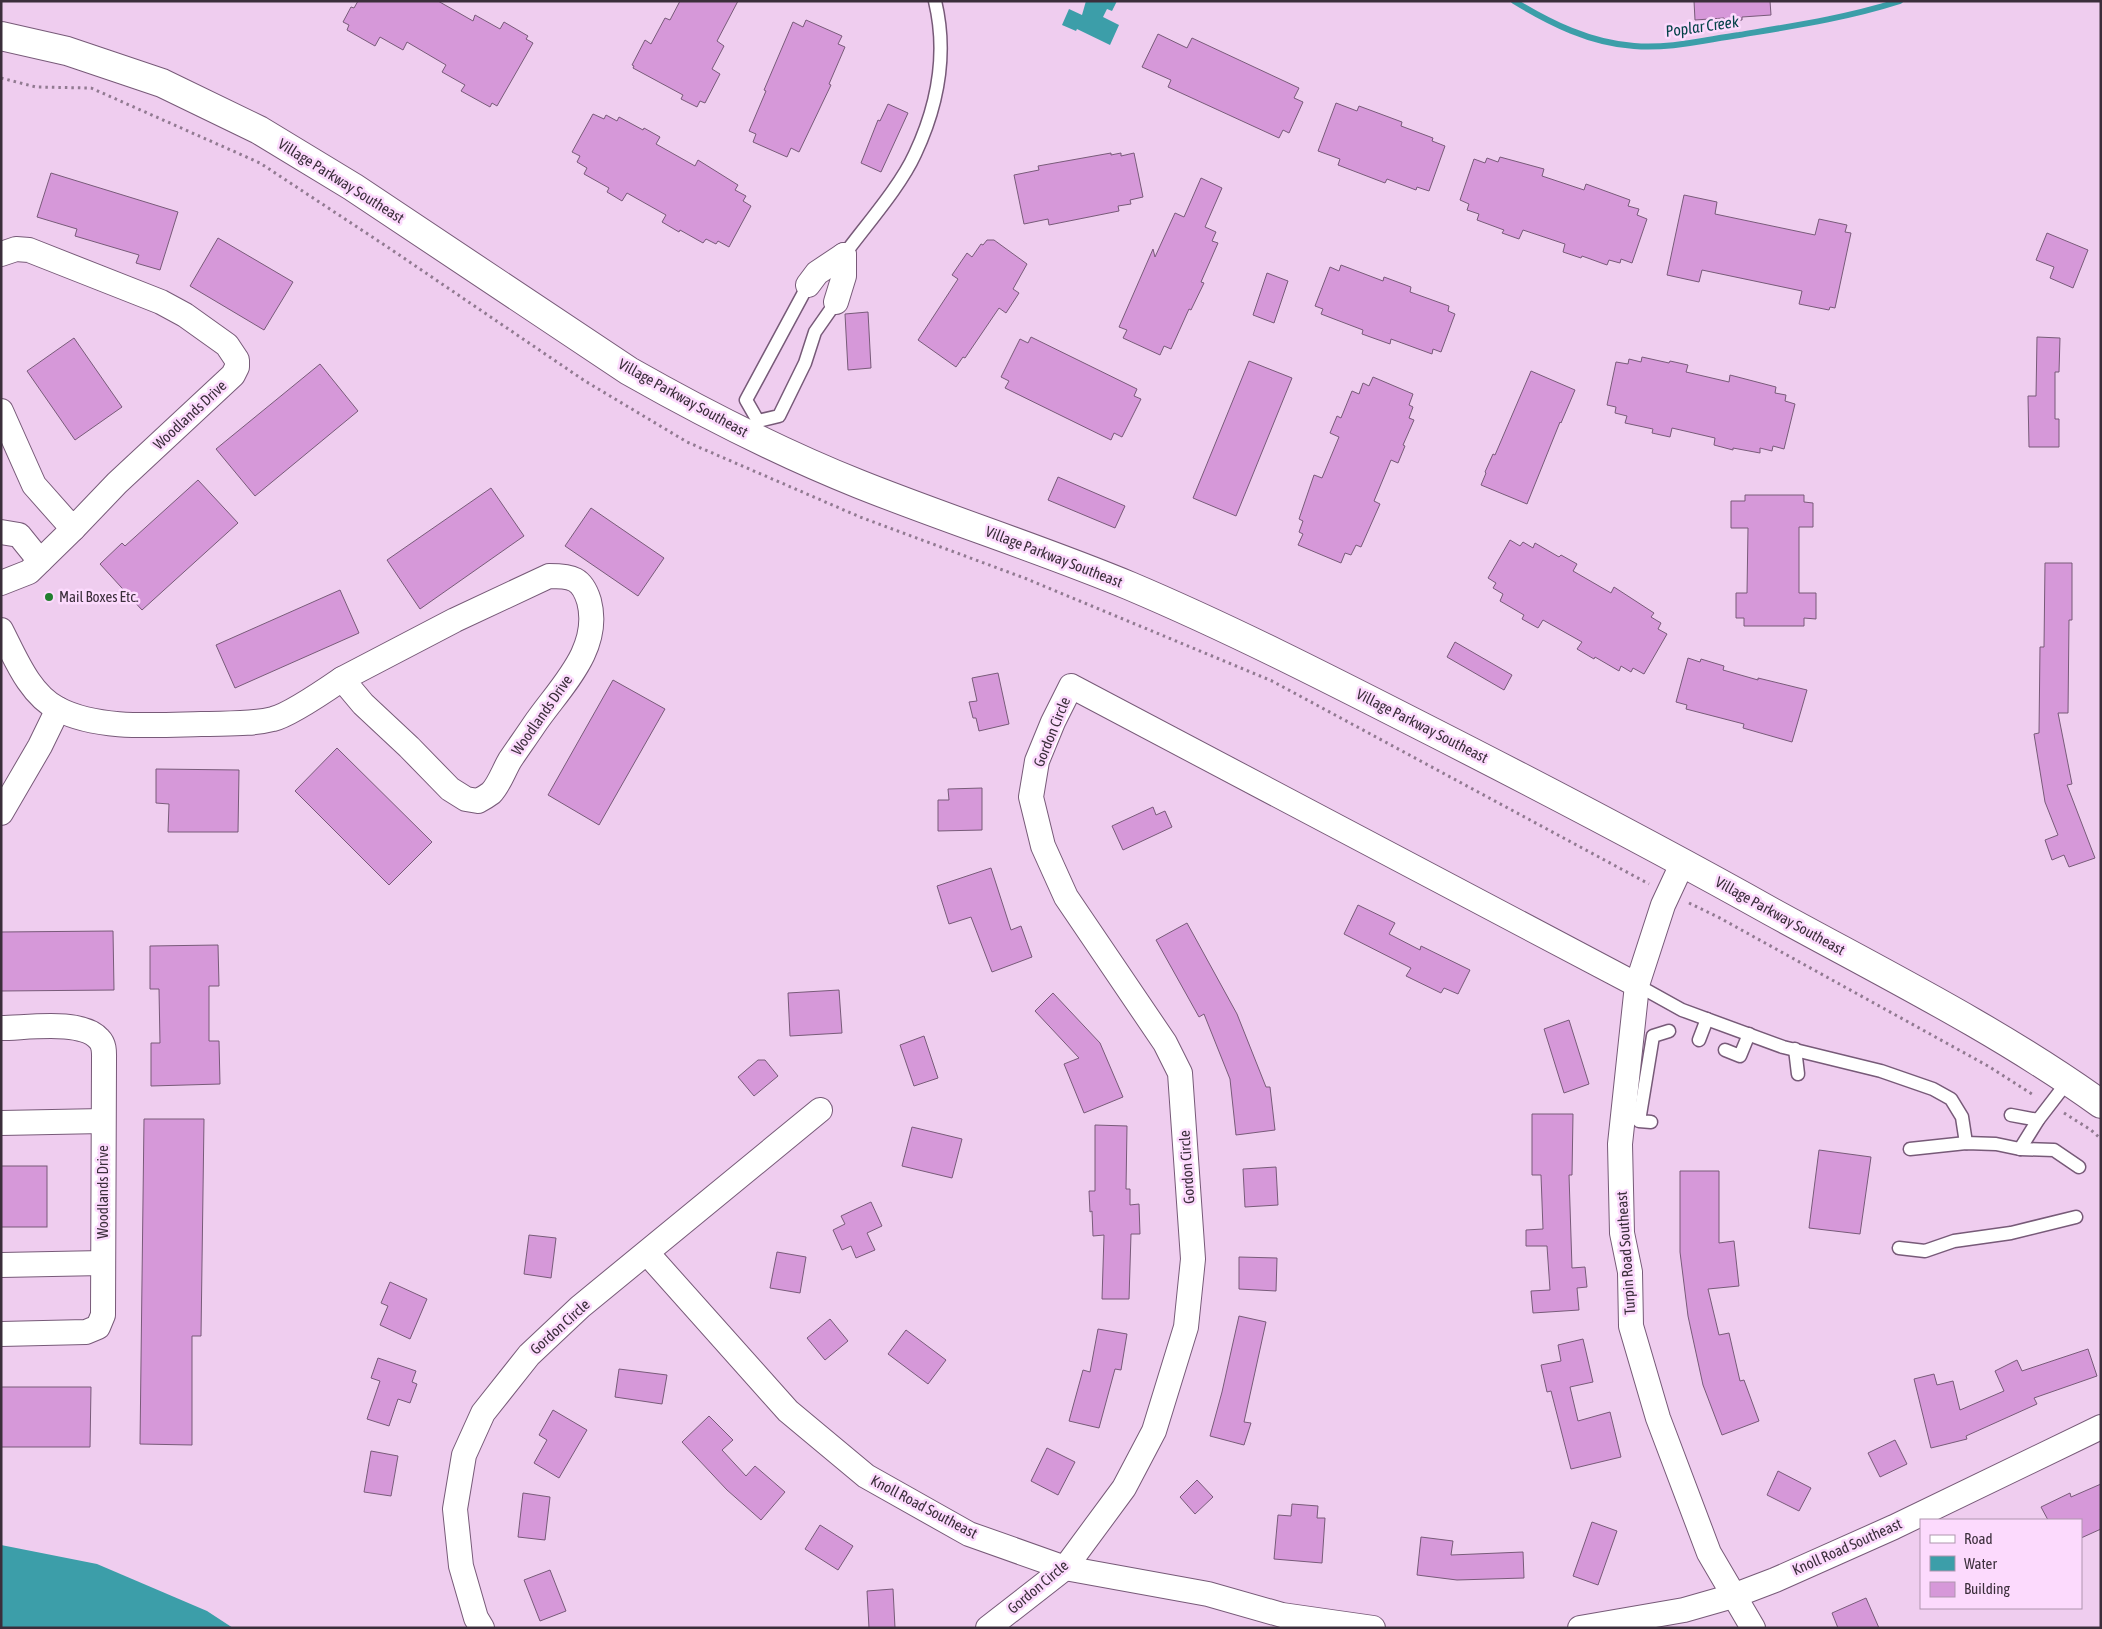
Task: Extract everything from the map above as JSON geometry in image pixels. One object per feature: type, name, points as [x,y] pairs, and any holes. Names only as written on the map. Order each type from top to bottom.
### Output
[{"type":"street","name":"Village Parkway Southeast","points":[[1,36],[67,51],[162,83],[259,130],[353,187],[629,371],[673,396],[754,428],[801,460],[861,485],[1047,553],[1207,620],[1371,700],[1683,862],[1996,1036],[2101,1104]]},
{"type":"street","name":"Woodlands Drive","points":[[1,254],[16,249],[29,250],[161,302],[185,315],[227,344],[237,360],[237,367],[233,375],[117,483],[29,572],[1,583]]},
{"type":"street","points":[[844,255],[844,276],[822,294],[818,273],[844,255]]},
{"type":"street","points":[[1,411],[34,485],[72,529]]},
{"type":"street","points":[[1,532],[19,535],[40,561]]},
{"type":"street","name":"Woodlands Drive","points":[[1,630],[25,675],[40,694],[58,709],[89,719],[125,725],[243,723],[274,719],[342,680],[455,620],[549,576],[574,578],[585,588],[593,623],[590,640],[566,685],[541,714],[492,792],[478,801],[466,799],[450,789],[363,704],[342,680]]},
{"type":"street","name":"Gordon Circle","points":[[988,1628],[1065,1568],[1124,1488],[1154,1431],[1186,1327],[1193,1260],[1180,1073],[1165,1043],[1066,897],[1043,846],[1031,797],[1037,761],[1053,722],[1071,686],[1637,986]]},
{"type":"street","points":[[1,813],[40,746],[58,709]]},
{"type":"street","name":"Turpin Road Southeast","points":[[1683,862],[1668,893],[1637,986],[1620,1144],[1622,1233],[1630,1272],[1631,1326],[1658,1418],[1709,1553],[1753,1628]]},
{"type":"street","name":"Woodlands Drive","points":[[1,1028],[78,1027],[91,1032],[100,1039],[104,1047],[103,1315],[98,1327],[86,1332],[74,1334],[1,1334]]},
{"type":"street","name":"Gordon Circle","points":[[482,1628],[476,1618],[461,1566],[455,1509],[464,1455],[483,1413],[528,1356],[580,1308],[820,1110]]},
{"type":"street","points":[[1,1123],[103,1121]]},
{"type":"street","name":"Knoll Road Southeast","points":[[647,1254],[788,1412],[866,1476],[968,1534],[1065,1568],[1208,1594],[1282,1615],[1373,1628]]},
{"type":"street","points":[[1,1265],[102,1263]]},
{"type":"street","name":"Knoll Road Southeast","points":[[1580,1628],[1684,1610],[1733,1596],[1775,1580],[1894,1527],[2101,1427]]},
{"type":"lane","points":[[844,255],[911,162],[936,100],[943,50],[940,18],[935,1]]},
{"type":"lane","points":[[822,294],[815,332],[805,363],[779,416],[754,428],[746,400],[822,294]]},
{"type":"lane","points":[[1637,986],[1682,1010],[1749,1034],[1795,1050],[1881,1071],[1933,1089],[1951,1099],[1962,1117],[1966,1143]]},
{"type":"lane","points":[[1699,1040],[1707,1019]]},
{"type":"lane","points":[[1651,1122],[1639,1121],[1653,1036],[1670,1030]]},
{"type":"lane","points":[[1725,1050],[1740,1056],[1749,1034]]},
{"type":"lane","points":[[1795,1050],[1798,1074]]},
{"type":"lane","points":[[2020,1149],[2038,1120],[2068,1081]]},
{"type":"lane","points":[[2011,1116],[2038,1120]]},
{"type":"lane","points":[[1910,1149],[1966,1143],[1996,1144],[2020,1149],[2054,1150],[2079,1167]]},
{"type":"lane","points":[[1899,1248],[1925,1251],[1954,1241],[2011,1233],[2076,1217]]},
{"type":"path","points":[[1,78],[36,87],[91,88],[260,163],[398,253],[585,381],[687,442],[860,517],[1027,579],[1272,681],[1636,878],[1718,917],[1988,1066],[2091,1130],[2101,1139]]},
{"type":"water","points":[[1086,1],[1117,1],[1112,11],[1107,9],[1103,17],[1119,25],[1110,45],[1077,29],[1076,31],[1062,25],[1069,9],[1082,15]]},
{"type":"water","points":[[1,1545],[97,1564],[207,1611],[233,1628],[1,1628]]},
{"type":"building","points":[[358,1],[438,1],[473,21],[475,15],[500,29],[504,22],[528,36],[526,39],[533,43],[497,106],[492,103],[490,107],[461,91],[465,85],[442,72],[446,65],[407,42],[403,50],[380,37],[375,46],[347,30],[349,25],[343,22],[351,7],[354,8]]},
{"type":"building","points":[[680,1],[738,1],[717,41],[724,46],[712,69],[720,74],[705,103],[700,101],[697,107],[681,99],[683,95],[633,68],[634,66],[632,65],[645,40],[651,44],[665,18],[670,20]]},
{"type":"building","points":[[1694,1],[1770,1],[1771,15],[1742,17],[1742,20],[1724,22],[1724,18],[1695,20]]},
{"type":"building","points":[[806,20],[842,36],[838,44],[845,47],[829,84],[831,85],[799,152],[791,148],[787,157],[753,142],[756,134],[749,131],[793,22],[803,27]]},
{"type":"building","points":[[1158,34],[1187,48],[1192,38],[1299,88],[1294,98],[1303,102],[1289,133],[1283,130],[1279,138],[1168,87],[1171,80],[1142,67]]},
{"type":"building","points":[[1336,103],[1357,111],[1359,106],[1402,122],[1401,126],[1433,138],[1432,141],[1445,146],[1429,191],[1417,187],[1416,190],[1387,179],[1385,183],[1338,165],[1340,159],[1318,151]]},
{"type":"building","points":[[888,104],[908,113],[881,172],[861,163],[878,120],[880,121]]},
{"type":"building","points":[[593,114],[604,119],[606,115],[617,121],[619,117],[643,130],[644,128],[660,137],[656,144],[695,166],[698,160],[738,185],[735,190],[746,196],[743,201],[751,206],[729,247],[718,241],[716,244],[706,239],[703,243],[680,230],[679,232],[662,222],[666,215],[627,193],[622,201],[607,192],[609,188],[584,174],[587,168],[577,162],[580,156],[572,152]]},
{"type":"building","points":[[1111,153],[1111,155],[1121,153],[1121,156],[1134,153],[1143,197],[1130,200],[1131,204],[1118,206],[1119,211],[1049,225],[1048,219],[1024,224],[1014,175],[1039,170],[1038,166]]},
{"type":"building","points":[[1500,157],[1544,169],[1542,176],[1584,190],[1586,184],[1630,200],[1628,206],[1639,209],[1637,215],[1647,219],[1632,263],[1621,259],[1620,263],[1609,260],[1607,265],[1582,256],[1581,258],[1563,252],[1565,244],[1523,230],[1519,239],[1502,233],[1504,230],[1477,220],[1479,214],[1467,210],[1469,204],[1460,200],[1474,159],[1485,163],[1487,158],[1498,162]]},
{"type":"building","points":[[51,173],[178,212],[160,270],[136,263],[139,255],[75,236],[77,229],[37,217]]},
{"type":"building","points":[[1201,178],[1222,188],[1205,227],[1216,232],[1212,241],[1218,243],[1201,282],[1204,283],[1191,310],[1189,309],[1171,349],[1164,346],[1160,355],[1123,338],[1127,330],[1119,327],[1153,249],[1155,257],[1175,213],[1184,217]]},
{"type":"building","points":[[1684,195],[1717,202],[1715,214],[1815,235],[1819,219],[1847,225],[1845,232],[1851,233],[1835,308],[1830,307],[1829,310],[1799,304],[1802,291],[1702,270],[1699,282],[1667,275]]},
{"type":"building","points":[[2047,233],[2088,250],[2073,288],[2050,278],[2054,267],[2036,260]]},
{"type":"building","points":[[218,238],[293,282],[264,330],[190,286]]},
{"type":"building","points":[[987,240],[994,240],[1027,264],[1013,289],[1019,293],[1006,313],[999,308],[965,358],[963,357],[956,367],[918,340],[958,279],[952,275],[967,253],[972,257],[981,244],[983,245]]},
{"type":"building","points":[[1341,265],[1383,281],[1384,277],[1411,287],[1410,292],[1449,306],[1448,311],[1455,314],[1441,352],[1433,349],[1432,354],[1391,339],[1390,344],[1362,334],[1363,330],[1321,314],[1323,309],[1315,306],[1330,267],[1339,271]]},
{"type":"building","points":[[1267,273],[1288,281],[1274,323],[1253,315]]},
{"type":"building","points":[[868,312],[871,368],[848,370],[845,314]]},
{"type":"building","points":[[1031,337],[1137,389],[1134,396],[1141,399],[1122,437],[1114,433],[1111,440],[1005,388],[1009,381],[1001,377],[1020,339],[1028,343]]},
{"type":"building","points":[[2037,337],[2060,338],[2059,372],[2055,372],[2055,419],[2059,419],[2059,447],[2029,447],[2028,396],[2036,396]]},
{"type":"building","points":[[74,338],[122,407],[75,440],[27,371]]},
{"type":"building","points":[[1642,357],[1688,365],[1686,372],[1729,382],[1730,375],[1776,387],[1775,393],[1786,395],[1785,401],[1795,404],[1784,449],[1773,446],[1772,451],[1760,448],[1760,453],[1733,448],[1733,450],[1714,445],[1715,438],[1672,428],[1670,437],[1652,433],[1653,429],[1625,423],[1627,416],[1615,413],[1616,407],[1607,405],[1616,362],[1628,364],[1629,359],[1641,362]]},
{"type":"building","points":[[1249,361],[1292,378],[1236,516],[1193,498]]},
{"type":"building","points":[[320,364],[358,411],[255,496],[216,449]]},
{"type":"building","points":[[1531,371],[1575,390],[1527,504],[1481,485],[1485,472],[1493,454],[1495,455]]},
{"type":"building","points":[[1373,377],[1413,394],[1409,405],[1413,407],[1409,418],[1414,420],[1403,445],[1405,446],[1398,463],[1391,460],[1374,501],[1380,504],[1361,547],[1356,545],[1351,555],[1345,553],[1341,563],[1298,545],[1303,534],[1299,532],[1303,521],[1299,519],[1314,475],[1322,478],[1339,437],[1330,433],[1337,416],[1341,418],[1352,391],[1359,394],[1363,383],[1369,386]]},
{"type":"building","points":[[1058,477],[1125,506],[1115,528],[1048,500]]},
{"type":"building","points":[[198,480],[238,523],[142,610],[100,564],[122,543],[125,546]]},
{"type":"building","points":[[491,488],[524,536],[420,609],[387,560]]},
{"type":"building","points":[[1745,495],[1804,495],[1804,502],[1813,503],[1813,527],[1799,527],[1799,593],[1816,593],[1816,619],[1804,618],[1804,626],[1744,626],[1744,618],[1736,618],[1736,593],[1747,593],[1748,528],[1731,528],[1731,501],[1745,501]]},
{"type":"building","points":[[591,508],[664,558],[638,596],[565,546]]},
{"type":"building","points":[[1510,540],[1520,546],[1523,542],[1533,548],[1535,543],[1559,557],[1561,555],[1577,564],[1573,571],[1611,593],[1614,587],[1654,613],[1651,617],[1661,623],[1658,629],[1667,634],[1644,674],[1633,668],[1631,672],[1621,666],[1619,671],[1595,657],[1594,659],[1577,649],[1582,642],[1543,620],[1538,628],[1522,619],[1524,615],[1500,601],[1503,594],[1493,588],[1496,583],[1488,578]]},
{"type":"building","points":[[2045,563],[2072,563],[2072,620],[2069,620],[2068,713],[2058,713],[2072,784],[2067,785],[2095,858],[2069,867],[2064,855],[2052,860],[2045,840],[2058,835],[2045,802],[2034,734],[2039,733],[2040,647],[2044,647]]},
{"type":"building","points":[[340,590],[359,633],[235,688],[216,645]]},
{"type":"building","points":[[1455,642],[1512,675],[1504,690],[1447,657]]},
{"type":"building","points":[[1688,658],[1700,662],[1701,659],[1724,666],[1723,670],[1758,680],[1758,678],[1807,690],[1792,742],[1743,728],[1744,724],[1686,709],[1687,705],[1676,702]]},
{"type":"building","points":[[998,673],[1009,724],[979,731],[969,702],[977,701],[972,678]]},
{"type":"building","points":[[613,680],[665,709],[599,825],[548,795]]},
{"type":"building","points":[[337,748],[432,842],[389,885],[295,791]]},
{"type":"building","points":[[156,769],[239,770],[238,832],[168,832],[169,804],[156,803]]},
{"type":"building","points":[[982,788],[982,830],[938,831],[938,800],[949,800],[948,789]]},
{"type":"building","points":[[1153,807],[1156,815],[1165,811],[1172,827],[1123,850],[1112,826]]},
{"type":"building","points":[[991,868],[1011,930],[1021,926],[1032,957],[992,972],[971,917],[949,924],[937,886]]},
{"type":"building","points":[[1358,905],[1395,923],[1389,934],[1420,950],[1421,946],[1470,970],[1458,994],[1444,988],[1441,993],[1406,976],[1411,968],[1344,934]]},
{"type":"building","points":[[1187,923],[1237,1014],[1266,1087],[1270,1087],[1275,1130],[1236,1135],[1230,1079],[1204,1014],[1199,1017],[1156,940]]},
{"type":"building","points":[[113,931],[114,990],[1,991],[1,932]]},
{"type":"building","points":[[218,945],[219,986],[209,986],[209,1041],[219,1041],[220,1084],[151,1086],[151,1043],[160,1043],[159,989],[150,989],[150,946]]},
{"type":"building","points":[[839,990],[842,1033],[790,1036],[788,993]]},
{"type":"building","points":[[1053,993],[1100,1043],[1123,1097],[1084,1113],[1064,1064],[1079,1058],[1035,1011]]},
{"type":"building","points":[[1569,1020],[1589,1084],[1564,1093],[1544,1029]]},
{"type":"building","points":[[924,1036],[938,1078],[914,1086],[900,1045]]},
{"type":"building","points":[[758,1060],[765,1060],[778,1076],[754,1096],[738,1077]]},
{"type":"building","points":[[1532,1114],[1573,1114],[1572,1175],[1569,1175],[1572,1268],[1585,1267],[1587,1287],[1577,1288],[1579,1310],[1533,1313],[1531,1291],[1550,1290],[1547,1246],[1526,1246],[1526,1230],[1543,1229],[1541,1175],[1532,1175]]},
{"type":"building","points":[[144,1119],[204,1119],[201,1336],[192,1336],[192,1445],[140,1444]]},
{"type":"building","points":[[1095,1125],[1127,1126],[1126,1189],[1130,1189],[1130,1205],[1139,1204],[1140,1234],[1131,1234],[1129,1299],[1102,1299],[1104,1235],[1093,1236],[1089,1191],[1095,1191]]},
{"type":"building","points":[[912,1127],[962,1139],[952,1178],[902,1166]]},
{"type":"building","points":[[1819,1150],[1871,1157],[1860,1234],[1809,1228]]},
{"type":"building","points":[[1,1166],[47,1166],[47,1227],[1,1227]]},
{"type":"building","points":[[1276,1167],[1278,1205],[1245,1207],[1243,1169]]},
{"type":"building","points":[[1680,1171],[1719,1171],[1719,1243],[1734,1241],[1739,1286],[1708,1289],[1719,1335],[1729,1333],[1740,1381],[1744,1380],[1759,1421],[1722,1435],[1703,1385],[1688,1316],[1680,1252]]},
{"type":"building","points":[[871,1202],[882,1226],[867,1233],[875,1250],[856,1258],[851,1246],[842,1250],[833,1230],[845,1224],[841,1216]]},
{"type":"building","points":[[529,1235],[556,1238],[551,1278],[524,1274]]},
{"type":"building","points":[[777,1252],[806,1257],[800,1293],[770,1288]]},
{"type":"building","points":[[1239,1257],[1277,1258],[1276,1291],[1239,1289]]},
{"type":"building","points":[[390,1282],[427,1299],[410,1339],[380,1325],[388,1306],[381,1303]]},
{"type":"building","points":[[1239,1316],[1266,1322],[1244,1422],[1251,1423],[1244,1445],[1210,1436]]},
{"type":"building","points":[[830,1319],[848,1341],[825,1360],[807,1338]]},
{"type":"building","points":[[1098,1329],[1127,1334],[1121,1370],[1115,1369],[1099,1428],[1069,1421],[1083,1370],[1090,1372]]},
{"type":"building","points":[[906,1330],[946,1360],[928,1384],[888,1354]]},
{"type":"building","points":[[1583,1339],[1593,1382],[1570,1387],[1578,1421],[1610,1412],[1621,1457],[1571,1469],[1551,1391],[1547,1392],[1541,1365],[1561,1361],[1558,1345]]},
{"type":"building","points":[[2088,1349],[2097,1376],[2034,1398],[2037,1404],[1966,1436],[1967,1439],[1931,1448],[1914,1379],[1934,1374],[1937,1385],[1953,1381],[1960,1410],[2004,1391],[1995,1371],[2017,1360],[2022,1371]]},
{"type":"building","points":[[378,1358],[416,1371],[412,1382],[417,1384],[410,1403],[398,1399],[389,1426],[367,1419],[380,1381],[371,1378]]},
{"type":"building","points":[[619,1369],[667,1375],[662,1404],[615,1397]]},
{"type":"building","points":[[1,1387],[91,1387],[90,1447],[1,1447]]},
{"type":"building","points":[[553,1410],[587,1430],[559,1478],[534,1463],[547,1440],[539,1435]]},
{"type":"building","points":[[709,1416],[733,1440],[722,1450],[746,1476],[755,1466],[785,1492],[761,1520],[727,1490],[682,1442]]},
{"type":"building","points":[[1895,1440],[1907,1464],[1880,1477],[1868,1453]]},
{"type":"building","points":[[1047,1448],[1075,1462],[1058,1495],[1031,1481]]},
{"type":"building","points":[[371,1451],[398,1456],[391,1496],[364,1492]]},
{"type":"building","points":[[1778,1471],[1811,1488],[1799,1511],[1767,1495]]},
{"type":"building","points":[[1197,1480],[1213,1497],[1195,1514],[1180,1497]]},
{"type":"building","points":[[2101,1484],[2101,1529],[2082,1538],[2082,1519],[2047,1519],[2041,1507],[2070,1493],[2071,1497]]},
{"type":"building","points":[[523,1493],[550,1497],[545,1540],[518,1537]]},
{"type":"building","points":[[1292,1504],[1318,1506],[1317,1518],[1325,1518],[1322,1563],[1274,1559],[1278,1515],[1291,1516]]},
{"type":"building","points":[[1592,1522],[1617,1531],[1598,1585],[1573,1576]]},
{"type":"building","points":[[820,1525],[853,1546],[838,1570],[805,1549]]},
{"type":"building","points":[[1421,1537],[1453,1541],[1451,1555],[1523,1552],[1524,1578],[1457,1580],[1417,1575]]},
{"type":"building","points":[[550,1570],[566,1611],[540,1621],[524,1580]]},
{"type":"building","points":[[893,1589],[895,1628],[869,1628],[867,1591]]},
{"type":"building","points":[[1866,1598],[1879,1628],[1838,1628],[1832,1613]]},
{"type":"waterway","name":"Poplar Creek","points":[[1514,1],[1571,31],[1602,41],[1647,47],[1687,44],[1800,25],[1840,17],[1900,1]]},
{"type":"place","name":"Mail Boxes Etc.","points":[[49,597]]}]
